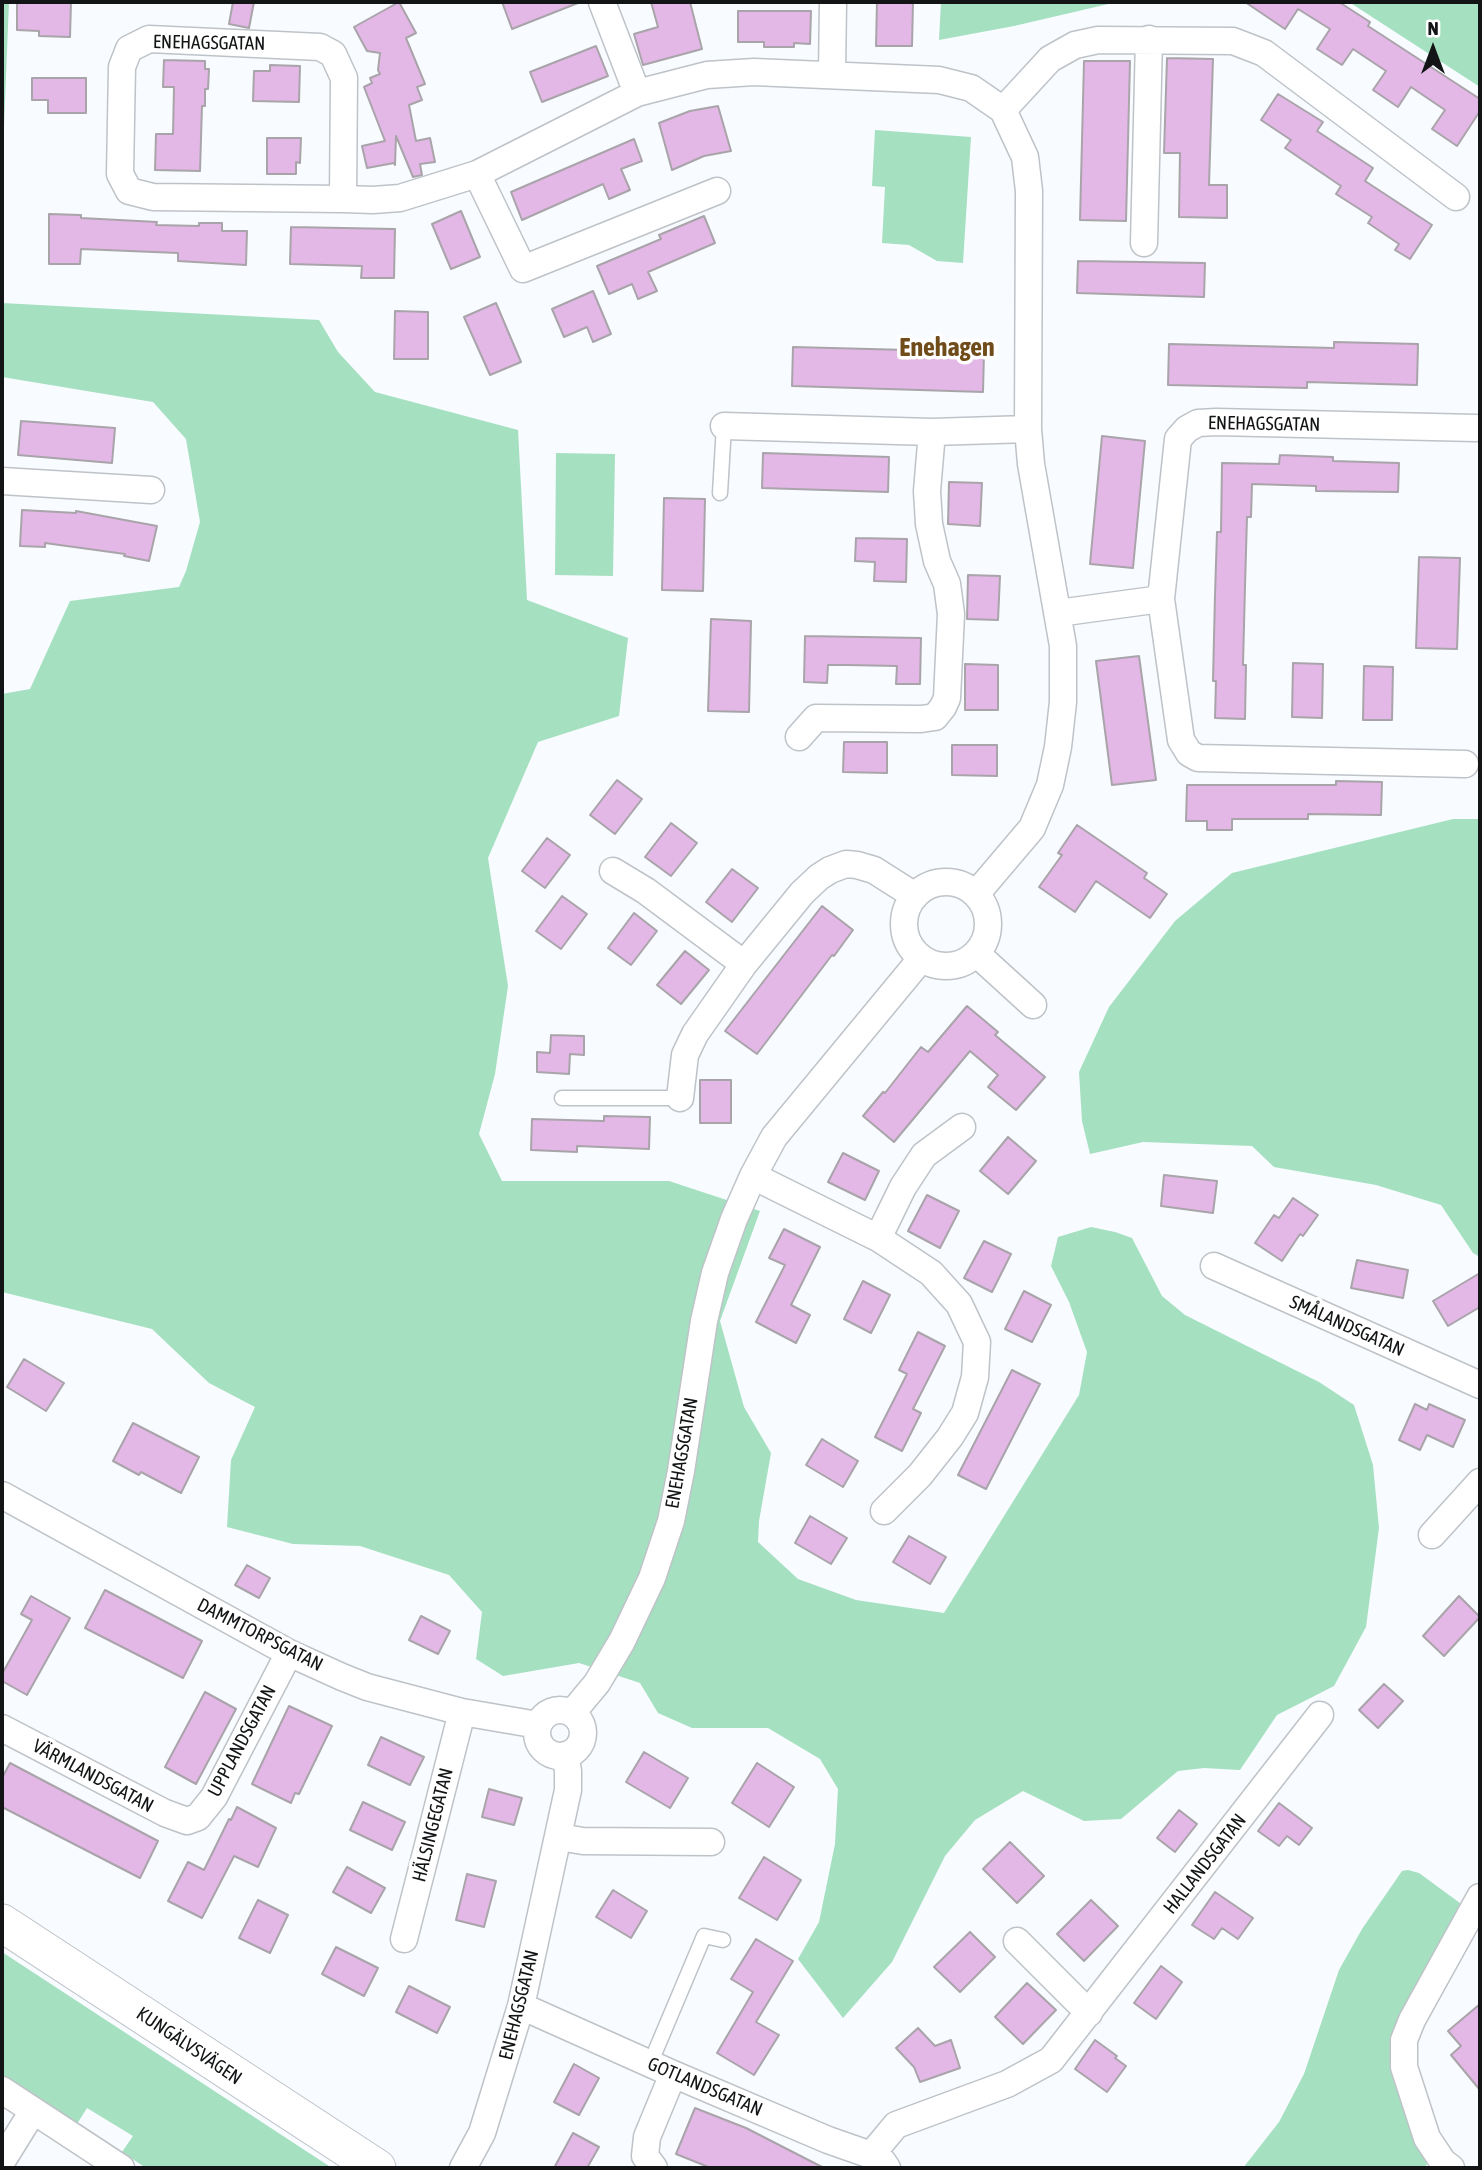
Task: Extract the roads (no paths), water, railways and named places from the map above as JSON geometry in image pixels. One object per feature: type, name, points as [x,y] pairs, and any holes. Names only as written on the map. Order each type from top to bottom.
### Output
[{"type":"main road","name":"KUNGÄLVSVÄGEN","points":[[2,1923],[377,2168]]},
{"type":"street","points":[[602,2],[637,93]]},
{"type":"street","points":[[832,75],[833,2]]},
{"type":"street","name":"ENEHAGSGATAN","points":[[343,199],[344,78],[333,54],[320,47],[310,46],[149,38],[130,49],[122,67],[120,174],[130,191],[153,197],[373,200],[400,198],[477,174],[637,93],[707,75],[754,72],[939,80],[971,88],[1003,110]]},
{"type":"street","points":[[1144,243],[1149,39]]},
{"type":"street","points":[[976,894],[1032,828],[1050,785],[1063,702],[1063,646],[1031,464],[1028,429],[1030,191],[1025,157],[1003,110],[1050,59],[1075,45],[1098,40],[1233,41],[1264,53],[1456,197]]},
{"type":"street","points":[[477,174],[523,269],[717,191]]},
{"type":"street","name":"ENEHAGSGATAN","points":[[1465,764],[1198,758],[1189,753],[1181,740],[1161,599],[1178,439],[1187,429],[1198,423],[1476,428]]},
{"type":"street","points":[[724,426],[932,432],[1028,429]]},
{"type":"street","points":[[799,737],[816,718],[935,717],[947,698],[951,614],[947,584],[937,561],[929,524],[927,491],[932,432]]},
{"type":"street","points":[[2,481],[151,490]]},
{"type":"street","points":[[1058,612],[1161,599]]},
{"type":"street","points":[[680,1098],[685,1055],[695,1034],[744,964],[802,893],[819,877],[846,864],[874,870],[915,896]]},
{"type":"street","points":[[613,871],[646,891],[744,964]]},
{"type":"street","points":[[942,882],[964,886],[976,894],[987,911],[989,924],[987,937],[977,954],[965,963],[950,967],[921,959],[910,947],[904,933],[906,909],[915,896],[927,887],[942,882]]},
{"type":"street","points":[[977,954],[1033,1005]]},
{"type":"street","name":"ENEHAGSGATAN","points":[[572,1713],[597,1683],[622,1641],[656,1566],[671,1521],[704,1321],[715,1273],[753,1176],[774,1137],[921,959]]},
{"type":"street","points":[[878,1238],[903,1187],[924,1155],[962,1127]]},
{"type":"street","points":[[753,1176],[878,1238],[931,1273],[959,1304],[976,1342],[975,1377],[965,1413],[920,1475],[884,1511]]},
{"type":"street","name":"SMÅLANDSGATAN","points":[[1214,1266],[1480,1385]]},
{"type":"street","points":[[1432,1535],[1480,1482]]},
{"type":"street","name":"DAMMTORPSGATAN","points":[[2,1495],[289,1653],[367,1687],[462,1712],[538,1725]]},
{"type":"street","name":"UPPLANDSGATAN","points":[[187,1821],[198,1817],[214,1797],[289,1653]]},
{"type":"street","points":[[559,1710],[572,1713],[581,1723],[583,1737],[577,1749],[565,1755],[544,1750],[538,1738],[538,1725],[543,1717],[559,1710]]},
{"type":"street","name":"HÄLSINGEGATAN","points":[[404,1939],[462,1712]]},
{"type":"street","name":"HALLANDSGATAN","points":[[879,2161],[896,2125],[1007,2084],[1051,2060],[1320,1715]]},
{"type":"street","name":"VÄRMLANDSGATAN","points":[[2,1728],[165,1814],[187,1821]]},
{"type":"street","name":"ENEHAGSGATAN","points":[[463,2168],[482,2133],[522,2006],[568,1790],[565,1755]]},
{"type":"street","points":[[559,1837],[583,1842],[711,1842]]},
{"type":"street","points":[[1451,2168],[1443,2162],[1427,2138],[1404,2067],[1404,2040],[1412,2020],[1480,1897]]},
{"type":"street","points":[[1017,1941],[1089,2013]]},
{"type":"street","name":"GOTLANDSGATAN","points":[[522,2006],[661,2069],[879,2161]]},
{"type":"street","points":[[654,2168],[645,2156],[661,2069]]},
{"type":"street","points":[[2,2090],[121,2168]]},
{"type":"street","points":[[2,2161],[33,2111]]},
{"type":"lane","points":[[720,493],[724,426]]},
{"type":"lane","points":[[562,1098],[680,1098]]},
{"type":"lane","points":[[661,2069],[704,1936],[723,1940]]},
{"type":"district","name":"Enehagen","points":[[947,348]]}]
